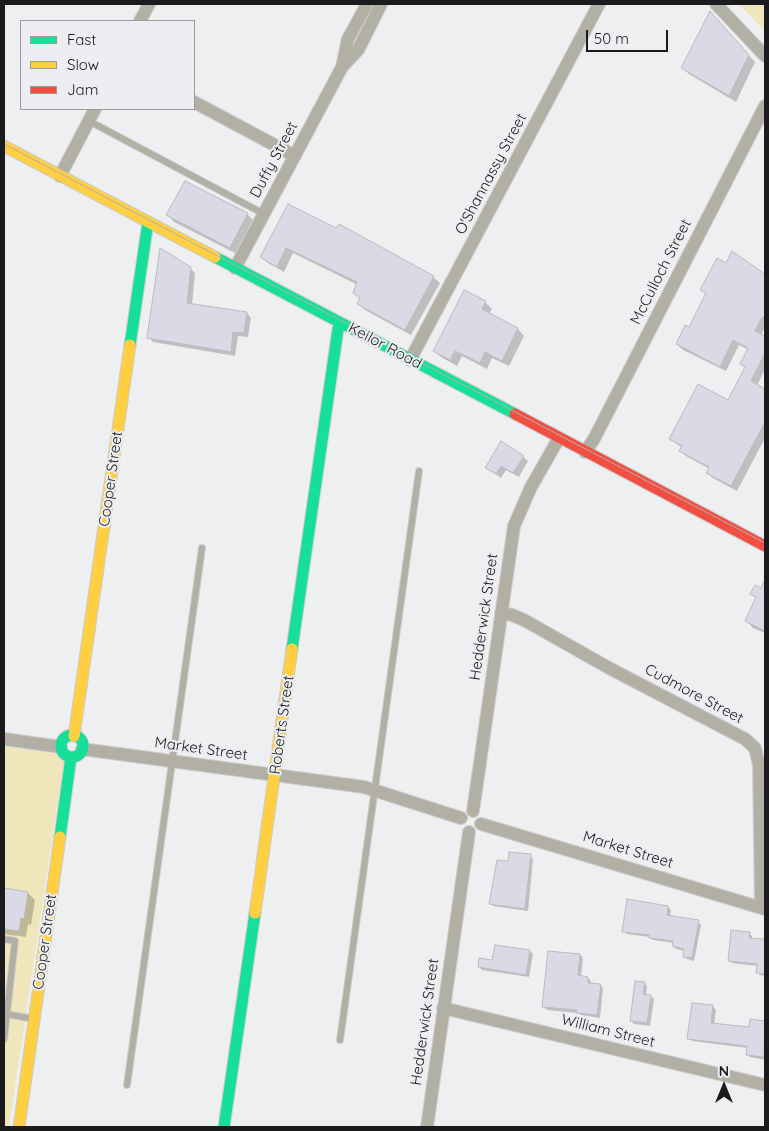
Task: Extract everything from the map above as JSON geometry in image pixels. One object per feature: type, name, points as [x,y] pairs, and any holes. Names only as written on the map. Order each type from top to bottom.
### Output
[{"type":"street","points":[[141,20],[149,4]]},
{"type":"street","name":"Duffy Street","points":[[342,67],[348,39],[367,4]]},
{"type":"street","name":"Duffy Street","points":[[235,268],[342,67],[358,50],[381,4]]},
{"type":"street","name":"O'Shannassy Street","points":[[410,360],[599,4]]},
{"type":"street","points":[[716,4],[765,56]]},
{"type":"street","points":[[195,103],[295,156]]},
{"type":"street","name":"McCulloch Street","points":[[585,452],[594,439],[765,106]]},
{"type":"street","points":[[60,176],[94,110]]},
{"type":"street","name":"Keilor Road","points":[[4,146],[585,452],[764,542]]},
{"type":"street","name":"Cooper Street","points":[[74,736],[148,222]]},
{"type":"street","name":"Roberts Street","points":[[224,1127],[338,329],[341,323]]},
{"type":"street","name":"Hedderwick Street","points":[[472,811],[514,526],[532,487],[559,438]]},
{"type":"street","name":"Cudmore Street","points":[[502,613],[524,620],[609,668],[745,739],[755,748],[759,765],[763,908]]},
{"type":"street","points":[[74,736],[81,741],[82,750],[79,755],[71,757],[64,753],[61,746],[66,737],[74,736]]},
{"type":"street","points":[[4,739],[61,746]]},
{"type":"street","name":"Market Street","points":[[82,750],[375,790],[461,818]]},
{"type":"street","name":"Cooper Street","points":[[19,1127],[71,757]]},
{"type":"street","points":[[472,811],[480,817],[481,824],[475,831],[469,832],[462,827],[461,818],[464,813],[472,811]]},
{"type":"street","name":"Market Street","points":[[481,824],[763,908]]},
{"type":"street","name":"Hedderwick Street","points":[[427,1127],[469,832]]},
{"type":"street","name":"William Street","points":[[443,1008],[765,1086]]},
{"type":"lane","points":[[89,121],[264,214]]},
{"type":"lane","points":[[340,1040],[419,472]]},
{"type":"lane","points":[[127,1085],[202,548]]},
{"type":"lane","points":[[4,939],[15,941],[4,1039]]},
{"type":"lane","points":[[6,1014],[34,1019]]},
{"type":"shaded area","points":[[739,4],[765,4],[765,31]]},
{"type":"shaded area","points":[[4,746],[58,754],[64,761],[9,1127],[4,1127]]},
{"type":"building","points":[[710,11],[749,55],[729,96],[681,68]]},
{"type":"building","points":[[185,181],[248,213],[230,248],[166,215]]},
{"type":"building","points":[[288,204],[336,228],[339,224],[434,276],[405,330],[357,304],[360,298],[353,293],[357,282],[286,248],[277,267],[260,257]]},
{"type":"building","points":[[160,248],[191,267],[187,303],[247,312],[244,333],[233,332],[231,352],[147,338]]},
{"type":"building","points":[[732,251],[765,274],[765,315],[755,331],[765,336],[765,353],[751,381],[765,389],[765,422],[731,486],[706,473],[709,467],[679,451],[682,446],[669,439],[698,384],[728,400],[745,367],[740,364],[748,348],[733,340],[720,367],[676,344],[685,325],[689,327],[706,293],[700,290],[717,258],[726,263]]},
{"type":"building","points":[[464,290],[486,301],[482,309],[518,328],[502,361],[485,352],[480,363],[455,351],[450,360],[433,351]]},
{"type":"building","points":[[501,441],[524,456],[513,473],[501,466],[496,474],[485,468]]},
{"type":"building","points":[[765,579],[765,631],[745,621],[756,597],[750,594],[755,585],[761,588]]},
{"type":"building","points":[[509,852],[531,854],[525,909],[489,904],[497,860],[508,861]]},
{"type":"building","points":[[4,888],[28,892],[24,919],[21,918],[19,931],[4,929]]},
{"type":"building","points":[[627,899],[668,906],[667,915],[699,920],[692,958],[683,957],[684,949],[672,946],[673,941],[649,938],[649,935],[622,932]]},
{"type":"building","points":[[731,930],[750,932],[749,938],[765,939],[765,974],[756,973],[757,964],[728,961]]},
{"type":"building","points":[[495,945],[530,950],[526,975],[478,967],[479,958],[492,960]]},
{"type":"building","points":[[548,951],[580,954],[578,975],[588,977],[588,983],[601,984],[597,1015],[576,1013],[577,1010],[542,1007]]},
{"type":"building","points":[[635,981],[645,982],[643,994],[651,995],[647,1023],[630,1021]]},
{"type":"building","points":[[692,1003],[713,1005],[711,1023],[749,1027],[750,1019],[765,1021],[764,1057],[746,1055],[747,1046],[687,1039]]},
{"type":"tram line","points":[[4,144],[765,543]]},
{"type":"traffic: fast","points":[[130,345],[148,222]]},
{"type":"traffic: fast","points":[[215,257],[515,414]]},
{"type":"traffic: fast","points":[[292,649],[338,329],[341,323]]},
{"type":"traffic: fast","points":[[72,735],[82,742],[83,746],[76,756],[72,757],[62,750],[61,746],[68,736],[72,735]]},
{"type":"traffic: fast","points":[[60,837],[71,757]]},
{"type":"traffic: fast","points":[[224,1127],[255,913]]},
{"type":"traffic: slow","points":[[4,146],[215,257]]},
{"type":"traffic: slow","points":[[74,736],[130,345]]},
{"type":"traffic: slow","points":[[255,913],[292,649]]},
{"type":"traffic: slow","points":[[19,1127],[60,837]]},
{"type":"traffic: jam","points":[[515,414],[765,546]]}]
